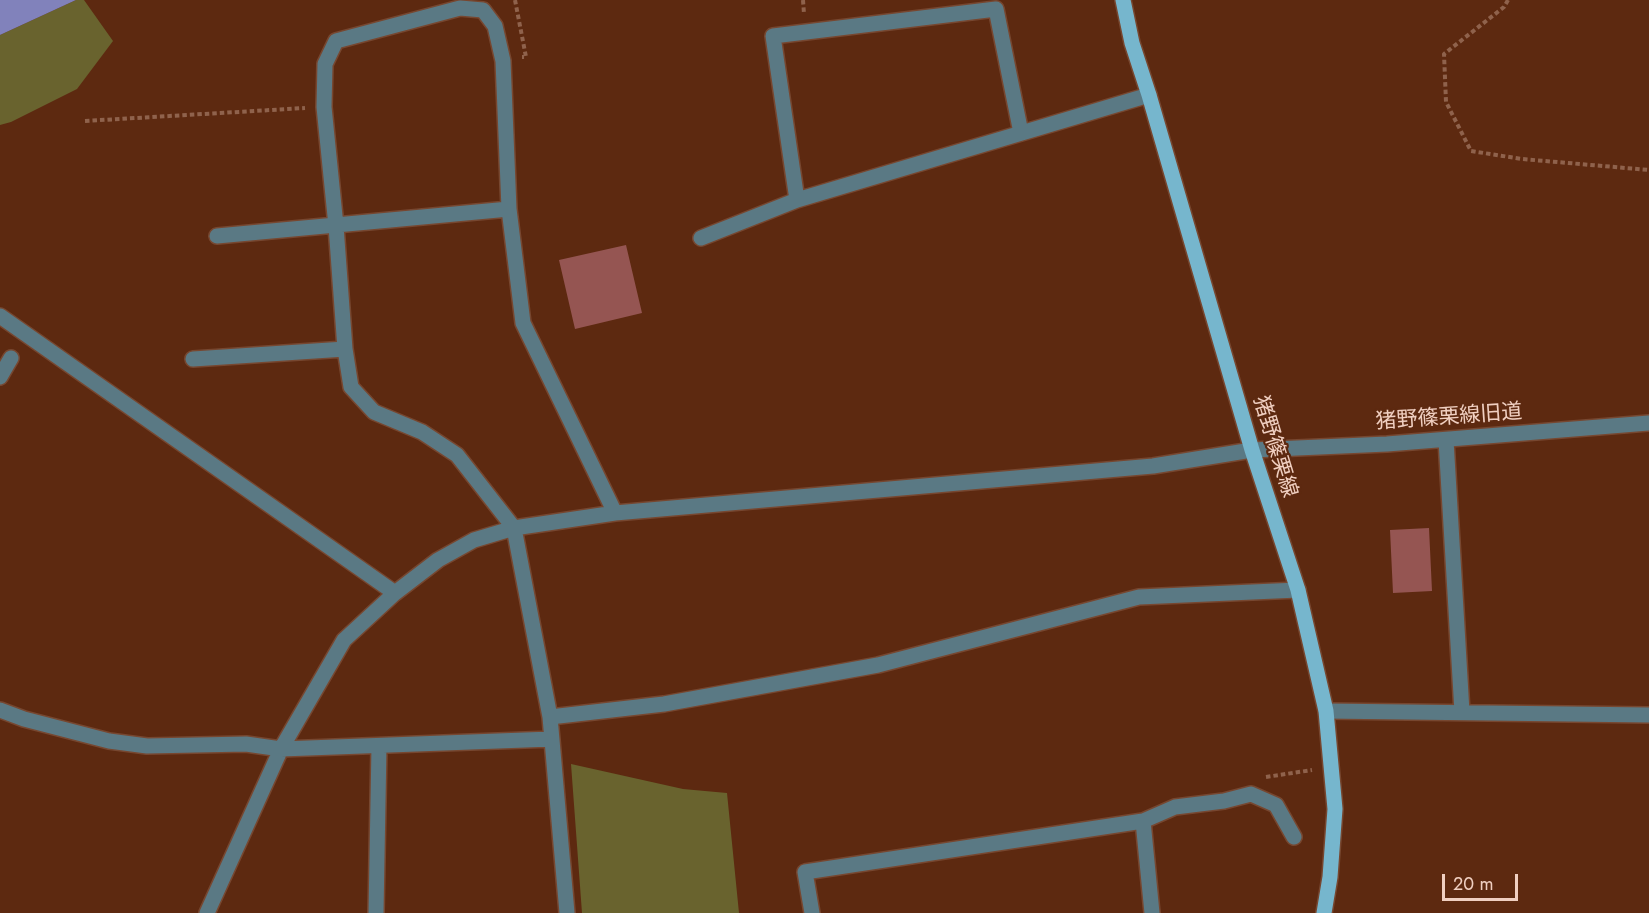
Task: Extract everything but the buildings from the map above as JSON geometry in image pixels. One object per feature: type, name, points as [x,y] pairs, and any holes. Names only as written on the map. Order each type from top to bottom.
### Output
[{"type":"main road","name":"猪野篠栗線","points":[[1123,0],[1132,44],[1149,94],[1252,450],[1298,590],[1326,711],[1335,809],[1330,877],[1324,913]]},
{"type":"street","points":[[567,913],[550,717],[514,528],[457,455],[422,432],[374,412],[351,387],[345,349],[324,107],[325,64],[336,41],[460,8],[483,10],[495,26],[503,61],[509,209],[523,323],[615,513]]},
{"type":"street","points":[[797,200],[773,36],[996,9],[1021,133]]},
{"type":"street","points":[[701,238],[797,200],[1149,94]]},
{"type":"street","points":[[217,236],[509,209]]},
{"type":"street","points":[[0,316],[394,593]]},
{"type":"street","points":[[193,359],[345,349]]},
{"type":"street","points":[[0,377],[11,358]]},
{"type":"street","name":"猪野篠栗線旧道","points":[[207,913],[281,749],[344,640],[394,593],[438,560],[474,540],[514,528],[615,513],[1153,466],[1252,450],[1446,440],[1649,423]]},
{"type":"street","points":[[1446,440],[1462,712]]},
{"type":"street","points":[[550,717],[664,704],[878,665],[1139,597],[1298,590]]},
{"type":"street","points":[[1,711],[109,741],[147,746],[246,744],[281,749],[552,739]]},
{"type":"street","points":[[1326,711],[1649,715]]},
{"type":"street","points":[[376,913],[379,746]]},
{"type":"street","points":[[812,913],[805,872],[1143,821],[1175,807],[1224,801],[1251,794],[1276,805],[1294,837]]},
{"type":"street","points":[[1143,821],[1152,913]]},
{"type":"path","points":[[1508,0],[1504,8],[1444,54],[1446,102],[1471,151],[1522,159],[1649,170]]},
{"type":"path","points":[[85,121],[324,107]]},
{"type":"path","points":[[1256,778],[1332,767]]},
{"type":"shaded area","points":[[76,0],[84,0],[113,41],[77,89],[11,122],[0,125],[0,35]]},
{"type":"shaded area","points":[[571,764],[683,789],[727,793],[739,913],[582,913]]},
{"type":"water","points":[[0,0],[76,0],[0,35]]}]
